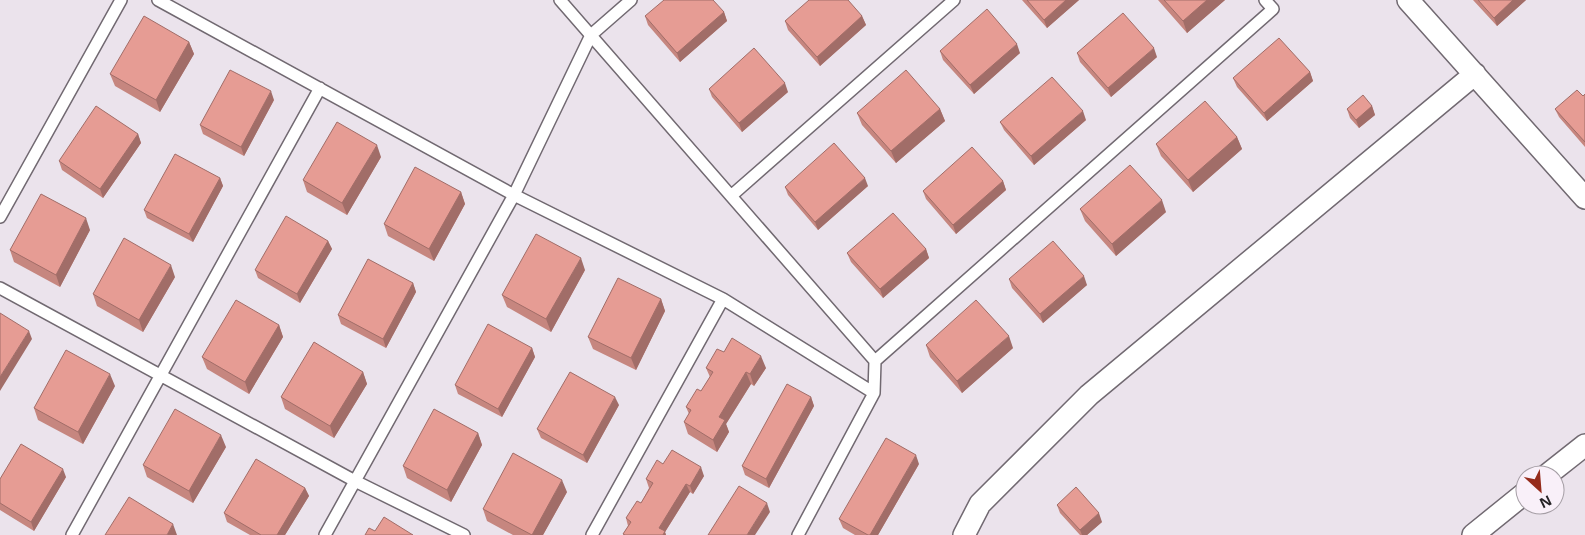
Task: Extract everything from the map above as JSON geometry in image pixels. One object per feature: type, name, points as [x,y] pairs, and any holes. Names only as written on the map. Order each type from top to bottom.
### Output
[{"type":"street","points":[[1408,0],[1585,198]]},
{"type":"street","points":[[964,535],[980,504],[1089,395],[1474,74]]},
{"type":"street","points":[[1559,465],[1585,444]]},
{"type":"street","points":[[1473,535],[1515,501]]},
{"type":"lane","points":[[0,217],[121,0]]},
{"type":"lane","points":[[158,0],[514,195],[723,299],[874,393]]},
{"type":"lane","points":[[560,0],[875,360],[874,393],[798,535]]},
{"type":"lane","points":[[325,535],[514,195],[591,35],[631,0]]},
{"type":"lane","points":[[731,196],[954,0]]},
{"type":"lane","points":[[875,360],[1273,10],[1265,0]]},
{"type":"lane","points":[[72,535],[320,88]]},
{"type":"lane","points":[[0,288],[355,481],[464,535]]},
{"type":"lane","points":[[592,535],[723,299]]},
{"type":"building","points":[[664,0],[713,0],[724,12],[677,53],[645,16]]},
{"type":"building","points":[[809,0],[848,0],[862,16],[817,57],[785,21]]},
{"type":"building","points":[[1027,0],[1066,0],[1044,20]]},
{"type":"building","points":[[1164,0],[1207,0],[1183,21]]},
{"type":"building","points":[[1478,0],[1513,0],[1494,18]]},
{"type":"building","points":[[987,9],[1017,44],[970,85],[940,51]]},
{"type":"building","points":[[1123,13],[1154,48],[1108,88],[1077,53]]},
{"type":"building","points":[[144,16],[189,42],[156,100],[110,74]]},
{"type":"building","points":[[1279,38],[1310,72],[1264,113],[1233,78]]},
{"type":"building","points":[[754,48],[785,83],[739,123],[709,89]]},
{"type":"building","points":[[230,70],[271,91],[241,147],[200,125]]},
{"type":"building","points":[[906,70],[940,109],[891,151],[857,113]]},
{"type":"building","points":[[1052,77],[1083,111],[1031,156],[1000,122]]},
{"type":"building","points":[[1577,90],[1583,96],[1585,94],[1585,142],[1555,109]]},
{"type":"building","points":[[1363,95],[1372,106],[1356,120],[1347,109]]},
{"type":"building","points":[[1205,101],[1237,137],[1188,180],[1156,144]]},
{"type":"building","points":[[96,106],[138,134],[100,189],[59,161]]},
{"type":"building","points":[[337,122],[377,145],[342,203],[303,180]]},
{"type":"building","points":[[834,143],[865,178],[815,222],[785,187]]},
{"type":"building","points":[[972,147],[1003,181],[953,225],[923,191]]},
{"type":"building","points":[[175,154],[220,178],[189,234],[144,210]]},
{"type":"building","points":[[1130,165],[1162,200],[1112,244],[1080,209]]},
{"type":"building","points":[[415,167],[461,192],[429,249],[384,224]]},
{"type":"building","points":[[41,194],[86,218],[56,275],[10,250]]},
{"type":"building","points":[[893,213],[926,249],[880,289],[847,253]]},
{"type":"building","points":[[286,216],[328,241],[297,294],[255,270]]},
{"type":"building","points":[[536,234],[581,258],[546,319],[502,295]]},
{"type":"building","points":[[124,238],[171,265],[139,320],[93,294]]},
{"type":"building","points":[[1053,241],[1084,276],[1040,314],[1009,279]]},
{"type":"building","points":[[368,259],[413,283],[383,339],[338,315]]},
{"type":"building","points":[[618,278],[661,299],[631,358],[588,337]]},
{"type":"building","points":[[236,300],[279,325],[245,382],[202,357]]},
{"type":"building","points":[[976,300],[1009,336],[957,381],[926,345]]},
{"type":"building","points":[[0,313],[29,331],[0,377]]},
{"type":"building","points":[[488,324],[532,348],[498,409],[455,385]]},
{"type":"building","points":[[732,338],[761,356],[750,374],[746,372],[719,417],[725,420],[713,440],[684,422],[691,410],[686,407],[697,389],[701,391],[713,372],[706,368],[717,349],[724,352]]},
{"type":"building","points":[[314,342],[363,372],[330,426],[281,397]]},
{"type":"building","points":[[66,350],[110,374],[78,432],[34,408]]},
{"type":"building","points":[[570,372],[615,397],[583,455],[537,429]]},
{"type":"building","points":[[787,384],[811,397],[766,479],[742,466]]},
{"type":"building","points":[[175,409],[221,435],[189,491],[143,465]]},
{"type":"building","points":[[434,409],[478,433],[447,490],[403,466]]},
{"type":"building","points":[[886,438],[916,455],[870,535],[868,535],[839,519]]},
{"type":"building","points":[[21,444],[63,469],[31,522],[0,503],[0,479]]},
{"type":"building","points":[[672,450],[701,467],[690,486],[686,484],[659,528],[665,531],[663,535],[623,534],[631,522],[626,518],[637,501],[641,503],[653,483],[646,479],[657,460],[663,464]]},
{"type":"building","points":[[513,453],[562,480],[532,535],[483,509]]},
{"type":"building","points":[[256,459],[305,488],[277,535],[261,535],[224,513]]},
{"type":"building","points":[[739,486],[767,503],[747,535],[708,535]]},
{"type":"building","points":[[1076,487],[1099,513],[1080,530],[1057,505]]},
{"type":"building","points":[[129,497],[173,524],[167,535],[105,535]]},
{"type":"building","points":[[384,517],[413,535],[365,535],[369,528],[375,531]]}]
